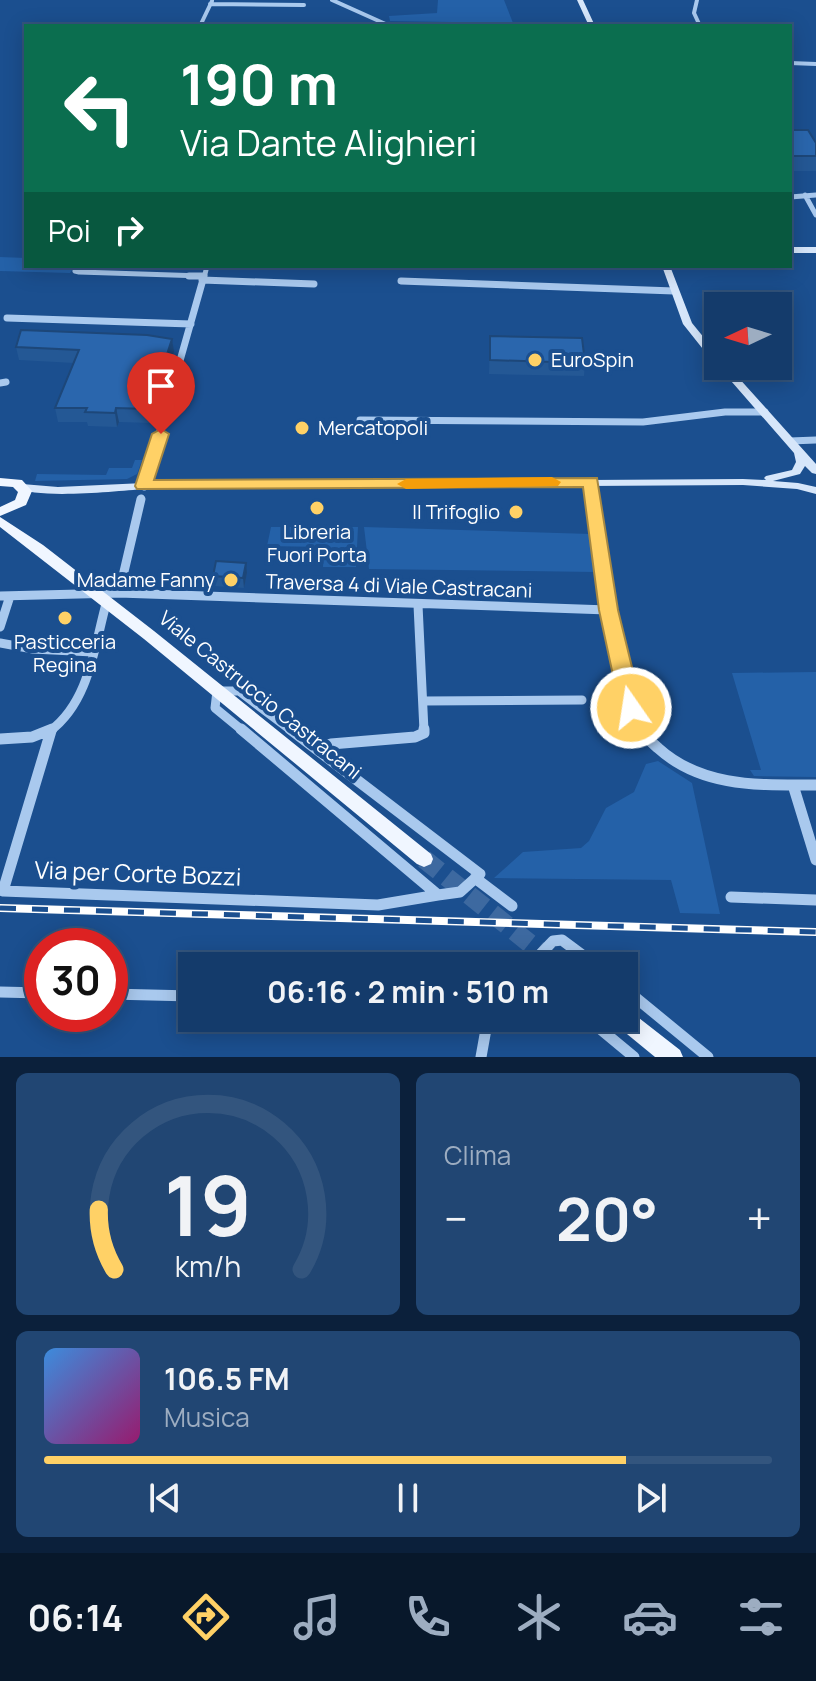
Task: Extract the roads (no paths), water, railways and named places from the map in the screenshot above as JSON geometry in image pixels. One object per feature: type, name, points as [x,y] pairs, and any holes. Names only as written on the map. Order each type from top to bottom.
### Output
[{"type":"main road","points":[[580,0],[591,24]]},
{"type":"main road","points":[[792,250],[816,250]]},
{"type":"main road","points":[[667,268],[690,328],[704,344]]},
{"type":"main road","points":[[11,506],[58,490],[142,492],[591,482],[805,484],[816,473],[736,380]]},
{"type":"main road","points":[[799,451],[805,484]]},
{"type":"main road","name":"Viale Castruccio Castracani","points":[[0,482],[28,539],[424,859]]},
{"type":"main road","points":[[638,1030],[672,1057]]},
{"type":"street","points":[[332,0],[386,24]]},
{"type":"street","points":[[697,0],[694,13],[699,24]]},
{"type":"street","points":[[201,24],[212,2],[304,5]]},
{"type":"street","points":[[792,63],[816,64]]},
{"type":"street","points":[[805,195],[816,215]]},
{"type":"street","points":[[792,197],[816,195]]},
{"type":"street","points":[[77,268],[75,271],[79,272],[314,284]]},
{"type":"street","points":[[119,593],[142,492],[206,268]]},
{"type":"street","points":[[401,281],[674,291]]},
{"type":"street","points":[[7,318],[191,324]]},
{"type":"street","points":[[360,420],[643,422],[725,412],[765,412]]},
{"type":"street","points":[[790,441],[816,440]]},
{"type":"street","points":[[591,482],[608,610],[631,708],[639,728],[657,749],[676,763],[711,778],[743,785],[816,785]]},
{"type":"street","name":"Traversa 4 di Viale Castracani","points":[[5,596],[99,599],[119,593],[608,610]]},
{"type":"street","points":[[0,627],[5,596]]},
{"type":"street","name":"Via per Corte Bozzi","points":[[99,599],[93,652],[76,705],[51,731],[3,891],[378,905],[460,892],[475,878]]},
{"type":"street","points":[[319,750],[331,744],[415,737],[424,733],[418,605]]},
{"type":"street","points":[[0,643],[33,649],[93,652]]},
{"type":"street","points":[[438,895],[215,708],[217,691],[239,691],[480,874],[475,878],[512,906]]},
{"type":"street","points":[[423,701],[582,700]]},
{"type":"street","points":[[0,739],[33,738],[51,731]]},
{"type":"street","points":[[793,785],[816,860]]},
{"type":"street","points":[[731,897],[816,900]]},
{"type":"street","points":[[542,952],[553,941],[562,940],[578,952]]},
{"type":"street","points":[[0,992],[24,993]]},
{"type":"street","points":[[128,994],[178,996]]},
{"type":"street","points":[[638,1000],[708,1057]]},
{"type":"street","points":[[481,1057],[485,1032]]},
{"type":"street","points":[[604,1032],[634,1057]]},
{"type":"tunnel","points":[[424,859],[540,952]]},
{"type":"railway","points":[[0,908],[816,932]]},
{"type":"place","name":"EuroSpin","points":[[535,360]]},
{"type":"place","name":"Mercatopoli","points":[[302,428]]},
{"type":"place","name":"Libreria Fuori Porta","points":[[317,508]]},
{"type":"place","name":"Il Trifoglio","points":[[516,512]]},
{"type":"place","name":"Madame Fanny","points":[[231,580]]},
{"type":"place","name":"Pasticceria Regina","points":[[65,618]]}]
